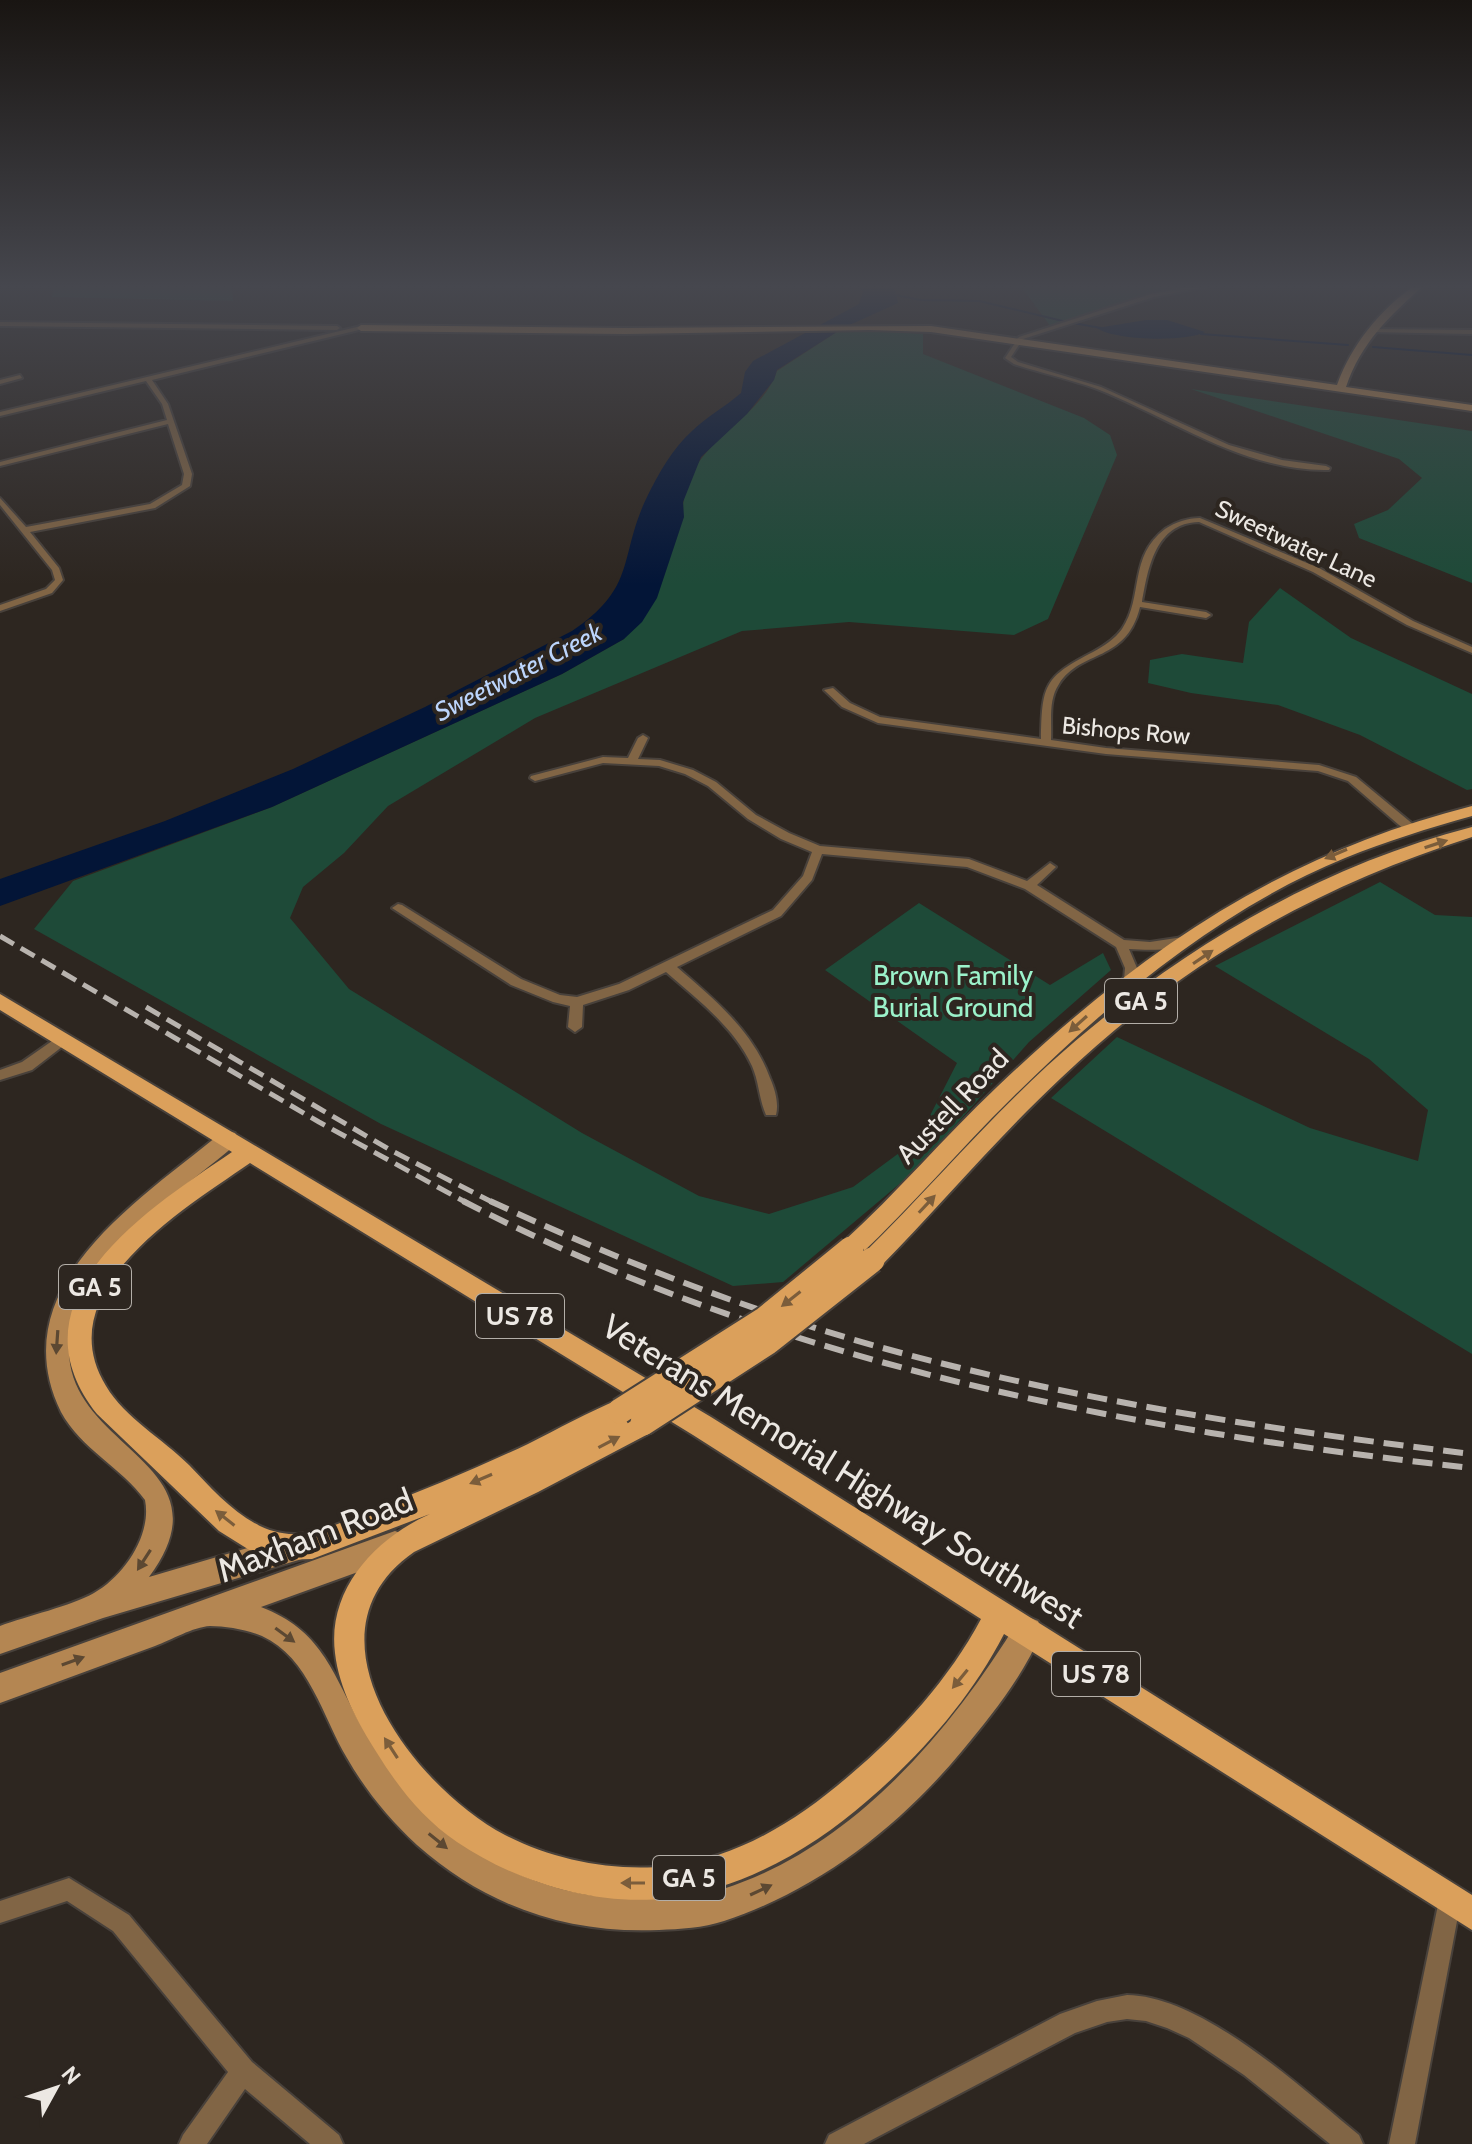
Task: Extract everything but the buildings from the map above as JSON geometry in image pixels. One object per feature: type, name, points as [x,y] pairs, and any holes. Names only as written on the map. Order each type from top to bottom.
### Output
[{"type":"main road","name":"Austell Road","points":[[620,1411],[861,1254],[901,1203],[1002,1095],[1074,1028],[1183,941],[1286,876],[1331,856],[1410,828],[1472,811]]},
{"type":"main road","name":"Austell Road","points":[[643,1423],[768,1342],[1067,1060],[1180,973],[1235,935],[1341,878],[1472,832]]},
{"type":"main road","name":"US 78","points":[[0,1001],[239,1146]]},
{"type":"main road","name":"GA 5","points":[[239,1146],[120,1249],[100,1277],[86,1306],[78,1340],[81,1360],[98,1396],[213,1508],[245,1533],[296,1548]]},
{"type":"main road","name":"Veterans Memorial Highway Southwest","points":[[239,1146],[702,1426],[1461,1907]]},
{"type":"main road","name":"Maxham Road","points":[[403,1542],[563,1453],[620,1411]]},
{"type":"main road","name":"Maxham Road","points":[[296,1548],[392,1516],[643,1423]]},
{"type":"main road","name":"GA 5","points":[[403,1542],[368,1579],[354,1605],[348,1637],[354,1681],[388,1745],[427,1795],[461,1825],[534,1863],[603,1882],[671,1882],[715,1872],[748,1862],[800,1832],[877,1771],[921,1728],[970,1666],[1000,1613]]},
{"type":"street","points":[[0,414],[122,385]]},
{"type":"street","points":[[26,530],[142,509],[186,486],[188,474],[159,391],[154,385]]},
{"type":"street","points":[[1089,385],[1210,441],[1260,457],[1326,468]]},
{"type":"street","points":[[1314,385],[1472,408]]},
{"type":"street","points":[[1340,389],[1342,385]]},
{"type":"street","points":[[0,464],[170,421]]},
{"type":"street","points":[[0,500],[56,570],[59,580],[49,591],[0,608]]},
{"type":"street","name":"Sweetwater Lane","points":[[1046,744],[1049,694],[1057,678],[1118,641],[1128,628],[1136,604],[1145,557],[1154,543],[1186,520],[1204,517],[1316,570],[1410,623],[1472,650]]},
{"type":"street","points":[[1136,604],[1206,615]]},
{"type":"street","name":"Bishops Row","points":[[829,690],[846,705],[878,720],[1046,744],[1319,768],[1352,779],[1410,828]]},
{"type":"street","points":[[632,760],[643,738]]},
{"type":"street","points":[[535,778],[584,763],[632,760],[660,763],[689,772],[712,784],[752,817],[818,850],[969,863],[1029,886],[1121,944],[1150,946],[1183,941]]},
{"type":"street","points":[[398,908],[516,982],[558,999],[577,1002],[624,987],[777,913],[808,877],[818,850]]},
{"type":"street","points":[[1029,886],[1050,867]]},
{"type":"street","points":[[1121,944],[1131,968],[1131,980]]},
{"type":"street","points":[[668,966],[744,1038],[769,1087],[771,1111]]},
{"type":"street","points":[[575,1027],[577,1002]]},
{"type":"street","points":[[0,1075],[27,1066],[62,1039]]},
{"type":"street","points":[[103,1604],[127,1582],[149,1553],[159,1527],[160,1510],[150,1487],[83,1423],[66,1397],[55,1350],[60,1315],[75,1282],[115,1230],[239,1146]]},
{"type":"street","name":"Maxham Road","points":[[0,1688],[403,1542]]},
{"type":"street","name":"Maxham Road","points":[[0,1640],[103,1604],[296,1548]]},
{"type":"street","points":[[212,1613],[260,1621],[294,1641],[321,1676],[350,1735],[389,1795],[440,1844],[474,1868],[528,1893],[585,1912],[623,1914],[665,1914],[722,1906],[776,1882],[836,1846],[867,1824],[901,1792],[982,1705],[1028,1631]]},
{"type":"street","points":[[0,1912],[69,1889],[121,1923],[243,2071],[330,2144]]},
{"type":"street","points":[[1402,2144],[1461,1907]]},
{"type":"street","points":[[838,2144],[1069,2023],[1107,2009],[1145,2008],[1181,2021],[1254,2067],[1350,2144]]},
{"type":"street","points":[[192,2144],[243,2071]]},
{"type":"green space","name":"Brown Family Burial Ground","points":[[770,385],[1001,385],[1084,418],[1110,435],[1117,455],[1048,619],[1014,635],[849,622],[742,631],[535,718],[388,806],[344,853],[303,887],[290,918],[349,989],[582,1133],[699,1196],[769,1214],[853,1187],[918,1139],[957,1063],[825,970],[919,903],[1050,985],[1103,953],[1111,970],[1029,1042],[916,1170],[783,1282],[733,1286],[381,1124],[34,929],[73,881],[272,807],[562,674],[624,639],[683,513],[686,488],[695,468]]},
{"type":"green space","points":[[1191,389],[1472,431],[1472,583],[1359,538],[1354,524],[1388,510],[1422,478],[1399,459]]},
{"type":"green space","points":[[1280,588],[1351,638],[1472,694],[1472,789],[1467,790],[1360,735],[1278,705],[1191,693],[1148,683],[1150,660],[1182,654],[1243,663],[1249,622]]},
{"type":"green space","points":[[1380,882],[1435,915],[1472,917],[1472,1354],[1051,1098],[1117,1037],[1310,1128],[1418,1161],[1428,1110],[1369,1059],[1215,966]]},
{"type":"water","name":"Sweetwater Creek","points":[[743,385],[770,385],[747,414],[701,457],[683,502],[684,517],[657,598],[642,622],[624,639],[562,674],[272,807],[0,906],[0,879],[165,821],[293,769],[425,707],[572,631],[593,615],[617,585],[647,497],[678,445],[697,426],[741,393]]},
{"type":"railway","points":[[0,936],[319,1122],[465,1202]]},
{"type":"railway","points":[[146,1007],[392,1151],[491,1201]]},
{"type":"railway","points":[[491,1201],[591,1246],[694,1286],[799,1323],[905,1354],[1045,1387],[1187,1414],[1472,1454]]},
{"type":"railway","points":[[465,1202],[582,1257],[703,1306],[828,1347],[954,1381],[1083,1410],[1212,1433],[1472,1468]]}]
